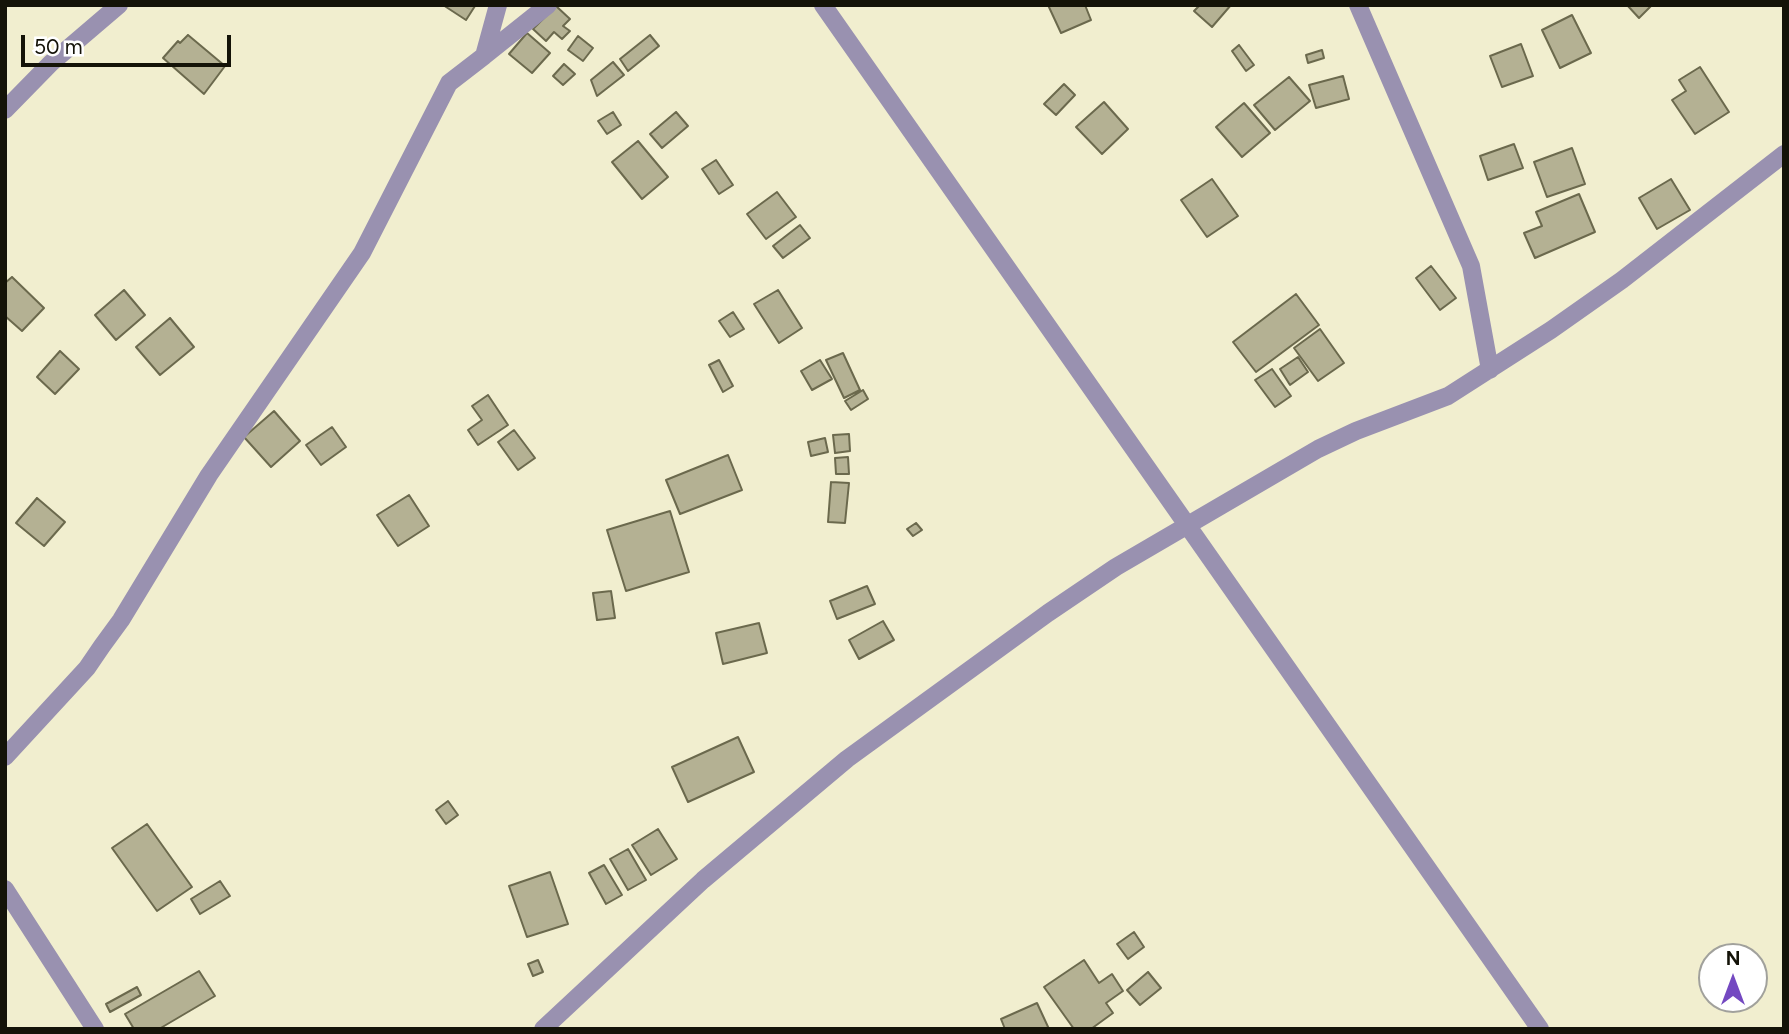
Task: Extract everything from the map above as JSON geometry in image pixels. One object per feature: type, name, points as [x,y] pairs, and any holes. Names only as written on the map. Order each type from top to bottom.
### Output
[{"type":"street","points":[[5,110],[51,63],[119,5]]},
{"type":"street","points":[[484,56],[498,5]]},
{"type":"street","points":[[5,757],[87,668],[121,620],[209,475],[362,253],[449,83],[548,5]]},
{"type":"street","points":[[823,5],[1539,1029]]},
{"type":"street","points":[[1358,5],[1471,266],[1490,370]]},
{"type":"street","points":[[543,1029],[703,880],[847,759],[1048,613],[1116,567],[1318,449],[1356,431],[1448,396],[1490,370],[1622,281],[1784,154]]},
{"type":"street","points":[[5,889],[95,1029]]},
{"type":"building","points":[[443,5],[474,5],[475,6],[466,20]]},
{"type":"building","points":[[1048,5],[1085,5],[1091,20],[1061,33]]},
{"type":"building","points":[[1200,5],[1231,5],[1212,27],[1194,11]]},
{"type":"building","points":[[1627,5],[1652,5],[1639,18]]},
{"type":"building","points":[[556,6],[570,19],[563,26],[570,31],[562,39],[554,32],[546,41],[533,29]]},
{"type":"building","points":[[1572,15],[1591,53],[1560,68],[1542,30]]},
{"type":"building","points":[[527,33],[550,53],[532,73],[509,54]]},
{"type":"building","points":[[188,35],[225,66],[204,94],[163,58],[178,41],[180,43]]},
{"type":"building","points":[[650,35],[659,46],[628,71],[620,59]]},
{"type":"building","points":[[578,36],[593,48],[583,61],[568,50]]},
{"type":"building","points":[[1521,44],[1533,76],[1502,87],[1490,56]]},
{"type":"building","points":[[1239,45],[1254,65],[1246,71],[1232,51]]},
{"type":"building","points":[[1322,50],[1324,58],[1308,63],[1306,55]]},
{"type":"building","points":[[613,62],[624,75],[597,96],[591,80]]},
{"type":"building","points":[[564,64],[575,74],[563,85],[553,76]]},
{"type":"building","points":[[1700,67],[1729,112],[1695,134],[1672,100],[1686,91],[1679,80]]},
{"type":"building","points":[[1343,76],[1349,99],[1316,108],[1309,85]]},
{"type":"building","points":[[1289,77],[1310,101],[1275,130],[1254,105]]},
{"type":"building","points":[[1064,84],[1075,95],[1056,115],[1044,104]]},
{"type":"building","points":[[1104,102],[1128,129],[1102,154],[1076,127]]},
{"type":"building","points":[[1244,103],[1270,133],[1242,157],[1216,127]]},
{"type":"building","points":[[613,112],[621,125],[607,134],[598,121]]},
{"type":"building","points":[[676,112],[688,126],[662,148],[650,134]]},
{"type":"building","points":[[638,141],[668,177],[642,199],[612,162]]},
{"type":"building","points":[[1514,144],[1523,168],[1488,180],[1480,156]]},
{"type":"building","points":[[1572,148],[1585,184],[1547,197],[1534,162]]},
{"type":"building","points":[[716,160],[733,185],[719,194],[702,169]]},
{"type":"building","points":[[1212,179],[1238,216],[1207,237],[1181,200]]},
{"type":"building","points":[[1671,179],[1690,210],[1657,229],[1639,198]]},
{"type":"building","points":[[777,192],[796,217],[766,239],[747,214]]},
{"type":"building","points":[[1579,194],[1595,232],[1535,258],[1524,233],[1542,226],[1536,212]]},
{"type":"building","points":[[800,225],[810,238],[783,258],[773,246]]},
{"type":"building","points":[[1431,266],[1456,298],[1440,310],[1416,278]]},
{"type":"building","points":[[12,277],[44,308],[22,331],[5,316],[5,283]]},
{"type":"building","points":[[124,290],[145,315],[116,340],[95,315]]},
{"type":"building","points":[[778,290],[802,328],[779,343],[754,304]]},
{"type":"building","points":[[1296,294],[1319,325],[1256,372],[1233,342]]},
{"type":"building","points":[[733,312],[744,329],[730,337],[719,321]]},
{"type":"building","points":[[170,318],[194,347],[160,375],[136,347]]},
{"type":"building","points":[[1320,329],[1344,363],[1318,381],[1294,348]]},
{"type":"building","points":[[60,351],[79,369],[55,394],[37,377]]},
{"type":"building","points":[[843,353],[860,390],[844,398],[826,360]]},
{"type":"building","points":[[1298,357],[1308,372],[1290,385],[1280,369]]},
{"type":"building","points":[[719,360],[733,386],[723,392],[709,365]]},
{"type":"building","points":[[820,360],[832,379],[812,390],[801,371]]},
{"type":"building","points":[[1272,369],[1291,396],[1275,407],[1255,380]]},
{"type":"building","points":[[863,390],[868,399],[851,410],[845,401]]},
{"type":"building","points":[[488,395],[508,425],[478,445],[468,430],[482,420],[472,406]]},
{"type":"building","points":[[274,411],[300,441],[271,467],[244,437]]},
{"type":"building","points":[[332,427],[346,447],[321,465],[306,445]]},
{"type":"building","points":[[514,430],[535,458],[518,470],[498,442]]},
{"type":"building","points":[[849,434],[850,451],[835,453],[833,435]]},
{"type":"building","points":[[825,438],[828,452],[811,456],[808,442]]},
{"type":"building","points":[[728,455],[742,490],[680,514],[666,480]]},
{"type":"building","points":[[848,457],[849,474],[836,474],[835,458]]},
{"type":"building","points":[[831,482],[849,483],[845,523],[828,522]]},
{"type":"building","points":[[409,495],[429,526],[398,546],[377,515]]},
{"type":"building","points":[[37,498],[65,522],[44,546],[16,523]]},
{"type":"building","points":[[670,511],[689,572],[626,591],[607,530]]},
{"type":"building","points":[[916,523],[922,530],[913,536],[907,529]]},
{"type":"building","points":[[867,586],[875,604],[837,619],[830,601]]},
{"type":"building","points":[[611,591],[615,618],[597,620],[593,593]]},
{"type":"building","points":[[883,621],[894,640],[859,659],[849,640]]},
{"type":"building","points":[[759,623],[767,653],[723,664],[716,633]]},
{"type":"building","points":[[738,737],[754,772],[688,802],[672,767]]},
{"type":"building","points":[[448,801],[458,815],[446,824],[436,810]]},
{"type":"building","points":[[147,824],[192,887],[157,911],[112,848]]},
{"type":"building","points":[[658,829],[677,859],[651,875],[632,845]]},
{"type":"building","points":[[628,849],[646,880],[628,890],[610,859]]},
{"type":"building","points":[[604,865],[622,895],[606,904],[589,873]]},
{"type":"building","points":[[550,872],[568,924],[527,937],[509,886]]},
{"type":"building","points":[[220,881],[230,896],[200,914],[191,899]]},
{"type":"building","points":[[1134,932],[1144,947],[1128,959],[1117,944]]},
{"type":"building","points":[[538,960],[543,972],[533,976],[528,964]]},
{"type":"building","points":[[1084,960],[1099,983],[1112,974],[1123,991],[1106,1003],[1113,1013],[1091,1029],[1074,1029],[1044,987]]},
{"type":"building","points":[[199,971],[215,996],[159,1029],[134,1029],[125,1014]]},
{"type":"building","points":[[1148,972],[1161,988],[1140,1005],[1127,990]]},
{"type":"building","points":[[137,987],[141,995],[110,1012],[106,1004]]},
{"type":"building","points":[[1037,1003],[1049,1029],[1005,1029],[1001,1019]]}]
